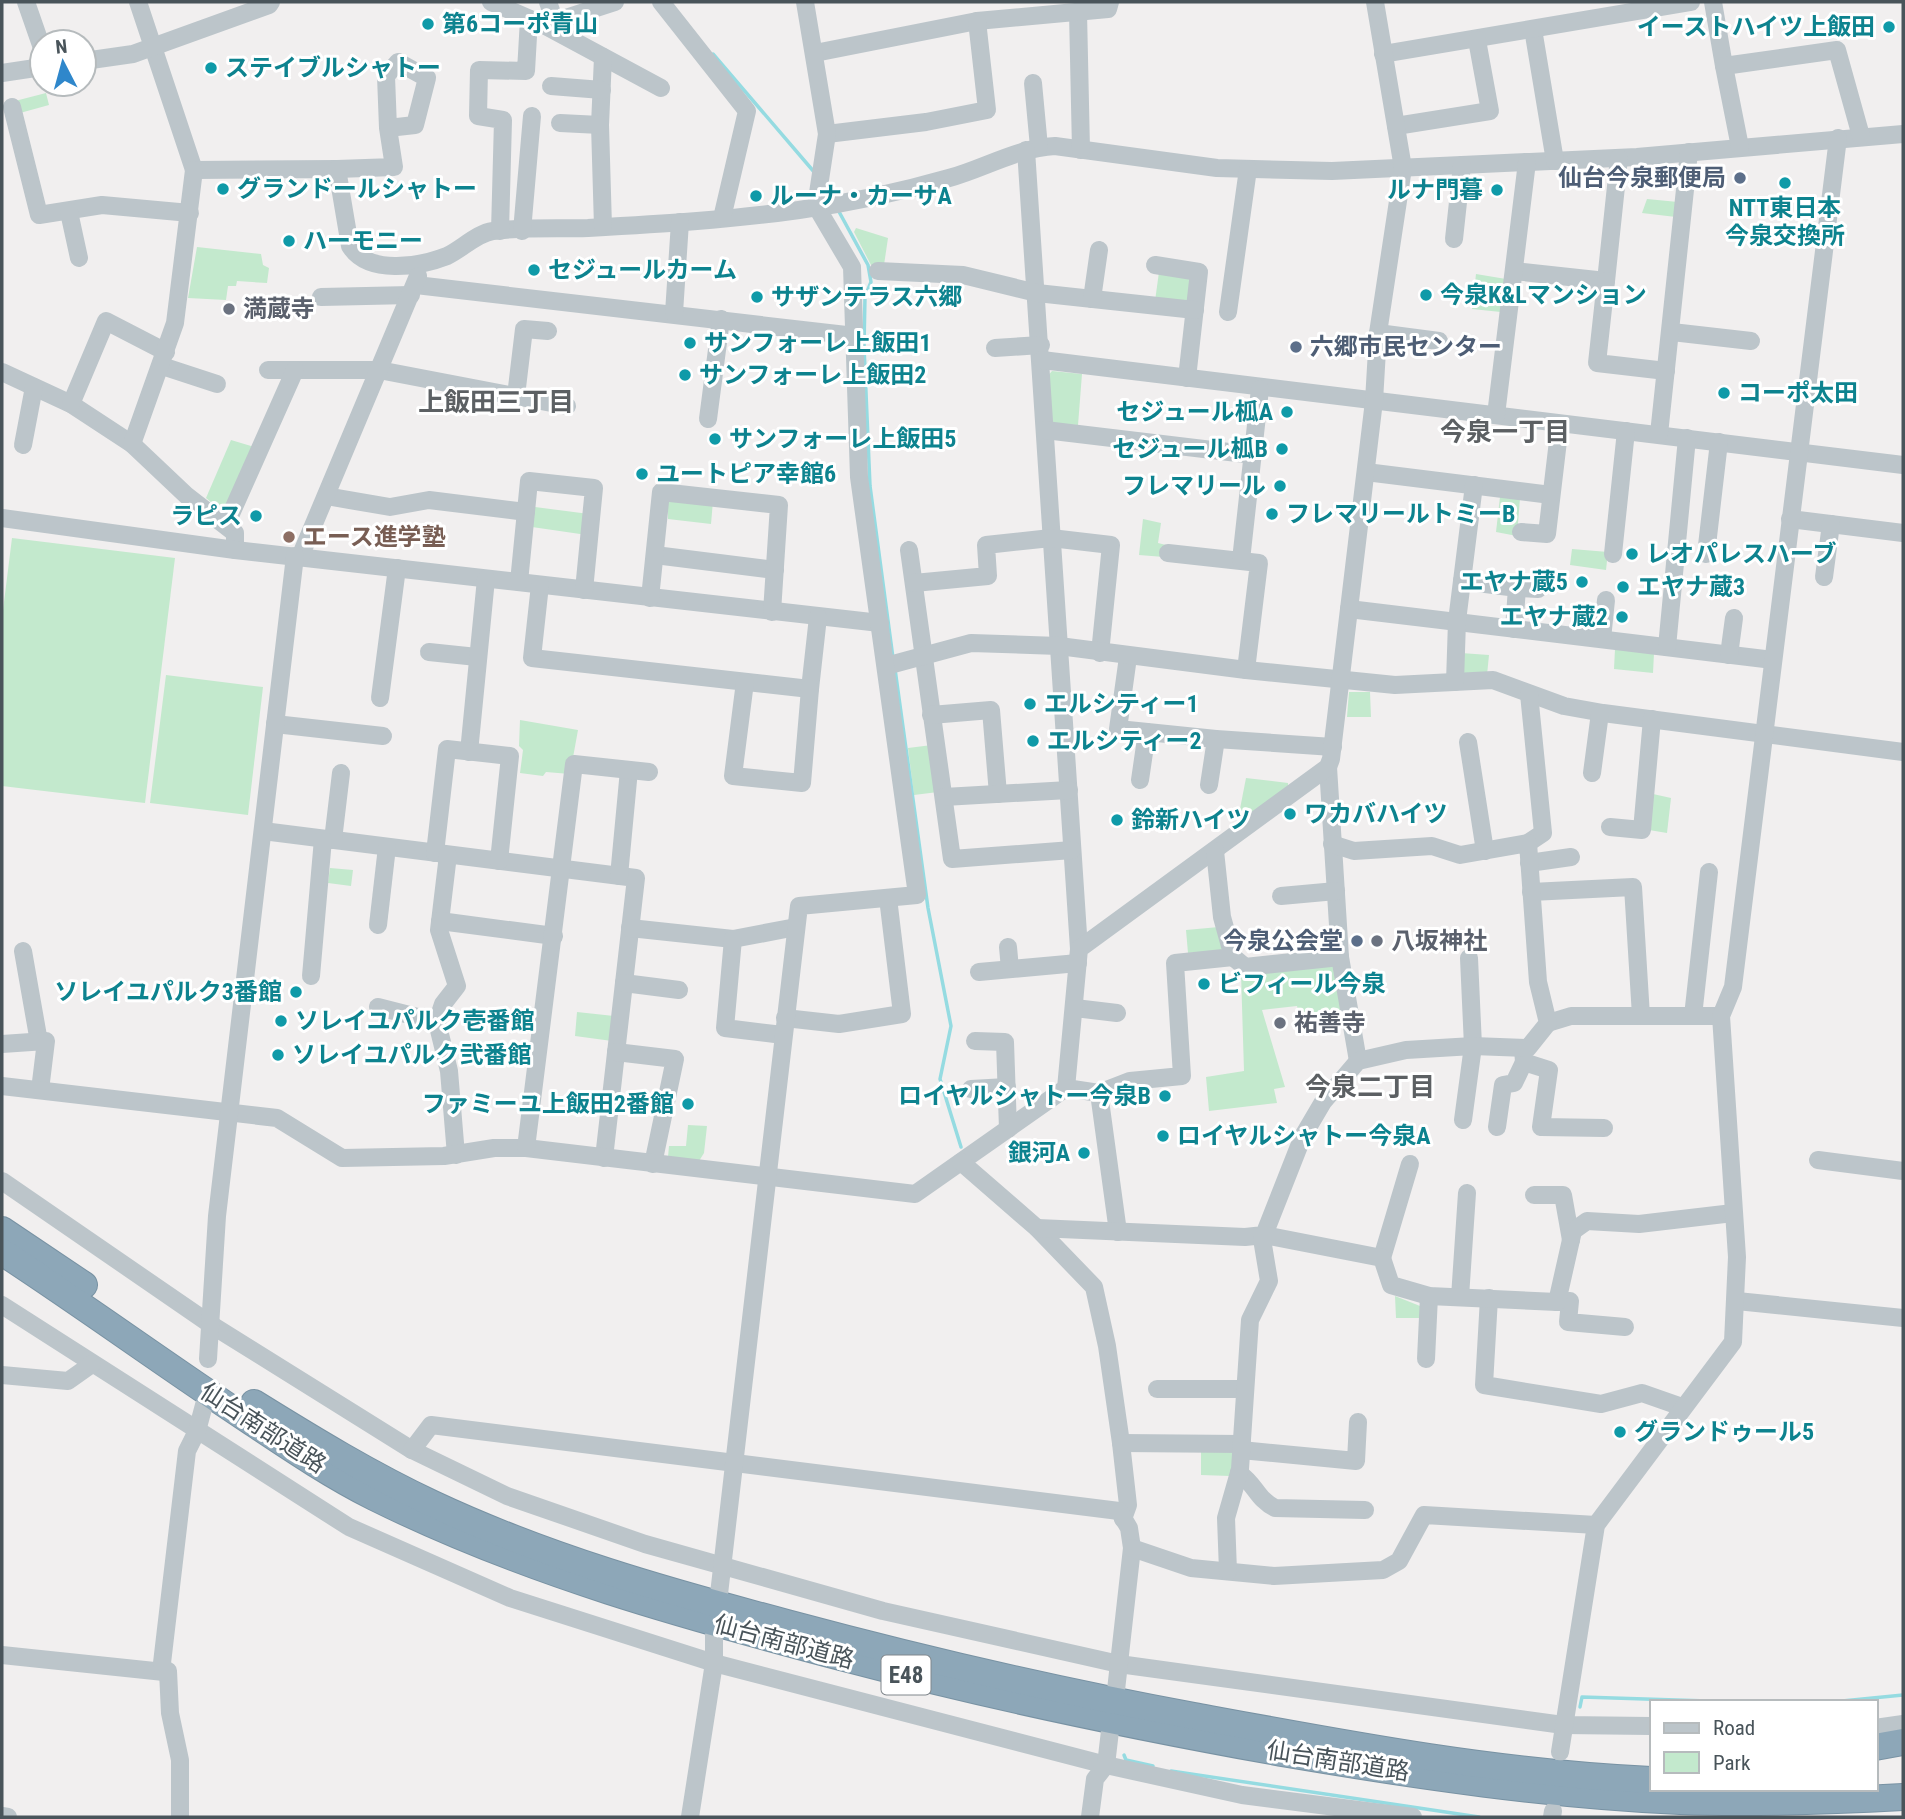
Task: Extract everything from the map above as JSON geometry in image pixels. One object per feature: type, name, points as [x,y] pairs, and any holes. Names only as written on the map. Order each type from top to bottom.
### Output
[{"type":"highway","name":"仙台南部道路","points":[[2,1230],[221,1382],[321,1444],[430,1503],[621,1578],[951,1665],[1096,1698],[1360,1747],[1533,1770],[1650,1780]]},
{"type":"highway","name":"仙台南部道路","points":[[2,1252],[224,1404],[368,1494],[477,1545],[564,1578],[722,1626],[921,1679],[1077,1713],[1381,1770],[1517,1788],[1679,1801],[1745,1802],[1903,1797]]},
{"type":"highway","points":[[1877,1747],[1903,1742]]},
{"type":"highway","points":[[1360,1747],[1523,1758],[1650,1762]]},
{"type":"highway","points":[[1877,1781],[1903,1780]]},
{"type":"highway","points":[[1517,1788],[1652,1817]]},
{"type":"street","points":[[26,2],[35,28]]},
{"type":"street","points":[[132,444],[175,323],[194,170],[138,2]]},
{"type":"street","points":[[98,59],[132,54],[154,47],[271,2]]},
{"type":"street","points":[[491,2],[543,22],[660,89]]},
{"type":"street","points":[[500,231],[503,120],[478,116],[479,70],[526,72],[548,2]]},
{"type":"street","points":[[543,22],[615,2]]},
{"type":"street","points":[[661,2],[747,111],[722,218]]},
{"type":"street","points":[[719,1594],[799,906],[917,895],[892,664],[880,623],[859,477],[852,267],[816,206],[827,134],[816,53],[805,2]]},
{"type":"street","points":[[816,53],[1056,8],[1078,12],[1108,9],[1110,2]]},
{"type":"street","points":[[1358,1061],[1340,957],[1328,767],[1333,747],[1366,472],[1378,333],[1403,168],[1375,2]]},
{"type":"street","points":[[1383,54],[1691,2]]},
{"type":"street","points":[[1713,2],[1740,147]]},
{"type":"street","points":[[1078,12],[1081,150]]},
{"type":"street","points":[[827,134],[926,122],[987,110],[977,21]]},
{"type":"street","points":[[1533,29],[1555,161]]},
{"type":"street","points":[[1396,126],[1490,111],[1477,40]]},
{"type":"street","points":[[1724,66],[1837,50],[1861,136]]},
{"type":"street","points":[[603,57],[600,125],[603,227]]},
{"type":"street","points":[[2,73],[28,69]]},
{"type":"street","points":[[1033,83],[1037,293],[1079,956],[1066,1088]]},
{"type":"street","points":[[551,86],[602,90]]},
{"type":"street","points":[[12,107],[39,215],[102,205],[190,213]]},
{"type":"street","points":[[522,231],[531,116]]},
{"type":"street","points":[[560,123],[600,125]]},
{"type":"street","points":[[194,170],[394,167],[388,128]]},
{"type":"street","points":[[337,169],[350,246],[356,256],[366,261],[395,265],[420,264],[448,255],[491,231],[603,227],[722,218],[816,206],[895,192],[953,177],[1033,149],[1081,150],[1154,161],[1248,169],[1403,168],[1619,158],[1903,134]]},
{"type":"street","points":[[1560,1752],[1596,1525],[1682,1407],[1734,1342],[1737,1301],[1721,1016],[1733,987],[1838,138]]},
{"type":"street","points":[[1659,434],[1689,152]]},
{"type":"street","points":[[1619,158],[1597,363],[1666,371]]},
{"type":"street","points":[[1496,415],[1527,162]]},
{"type":"street","points":[[1454,239],[1462,165]]},
{"type":"street","points":[[1228,312],[1248,169]]},
{"type":"street","points":[[69,212],[79,258]]},
{"type":"street","points":[[674,313],[680,222]]},
{"type":"street","points":[[1092,299],[1099,250]]},
{"type":"street","points":[[208,1359],[217,1216],[275,724],[298,556],[414,290],[420,264]]},
{"type":"street","points":[[1155,265],[1199,272],[1187,378]]},
{"type":"street","points":[[878,271],[963,275],[1037,293],[1195,310]]},
{"type":"street","points":[[1514,271],[1606,281]]},
{"type":"street","points":[[320,297],[414,290],[674,313],[855,336]]},
{"type":"street","points":[[708,419],[721,319]]},
{"type":"street","points":[[71,404],[106,321],[164,359],[216,384]]},
{"type":"street","points":[[516,396],[524,329],[548,331]]},
{"type":"street","points":[[1672,331],[1751,341]]},
{"type":"street","points":[[1378,333],[1439,341]]},
{"type":"street","points":[[995,348],[1260,389],[1659,434],[1903,465]]},
{"type":"street","points":[[268,370],[379,370],[567,406]]},
{"type":"street","points":[[226,525],[295,370]]},
{"type":"street","points":[[2,372],[71,404],[132,444],[187,496],[234,533],[235,550]]},
{"type":"street","points":[[23,445],[34,387]]},
{"type":"street","points":[[1241,560],[1260,389]]},
{"type":"street","points":[[1521,532],[1547,534],[1560,424]]},
{"type":"street","points":[[1045,429],[1254,455]]},
{"type":"street","points":[[1613,554],[1626,431]]},
{"type":"street","points":[[1667,647],[1687,438]]},
{"type":"street","points":[[1706,554],[1719,442]]},
{"type":"street","points":[[1366,472],[1551,495]]},
{"type":"street","points":[[519,582],[529,481],[594,488],[584,590]]},
{"type":"street","points":[[1454,681],[1457,621],[1474,485]]},
{"type":"street","points":[[650,598],[661,492],[779,505],[772,612]]},
{"type":"street","points":[[326,496],[390,507],[429,500],[526,512]]},
{"type":"street","points":[[2,518],[235,550],[880,623]]},
{"type":"street","points":[[1790,519],[1903,533]]},
{"type":"street","points":[[1824,577],[1831,524]]},
{"type":"street","points":[[914,583],[988,576],[986,545],[1051,538],[1111,545],[1100,653]]},
{"type":"street","points":[[909,550],[952,859],[1072,850]]},
{"type":"street","points":[[1168,553],[1259,563],[1246,670]]},
{"type":"street","points":[[654,555],[775,570]]},
{"type":"street","points":[[380,698],[397,568]]},
{"type":"street","points":[[469,751],[486,579]]},
{"type":"street","points":[[1462,581],[1538,589]]},
{"type":"street","points":[[540,585],[532,658],[810,690]]},
{"type":"street","points":[[1514,629],[1517,588]]},
{"type":"street","points":[[1602,639],[1606,600]]},
{"type":"street","points":[[1349,609],[1773,660]]},
{"type":"street","points":[[745,682],[733,776],[802,783],[818,617]]},
{"type":"street","points":[[1729,655],[1734,618]]},
{"type":"street","points":[[892,664],[971,643],[1059,646],[1128,657],[1395,685],[1493,680],[1564,706],[1600,713],[1903,752]]},
{"type":"street","points":[[429,652],[477,657]]},
{"type":"street","points":[[1128,657],[1118,729],[1333,747]]},
{"type":"street","points":[[1332,844],[1354,852],[1432,846],[1460,855],[1528,843],[1543,833],[1528,694]]},
{"type":"street","points":[[931,715],[991,710],[998,794]]},
{"type":"street","points":[[1592,773],[1600,713]]},
{"type":"street","points":[[1610,827],[1642,830],[1652,719]]},
{"type":"street","points":[[275,724],[383,736]]},
{"type":"street","points":[[1140,780],[1147,732]]},
{"type":"street","points":[[1209,785],[1216,739]]},
{"type":"street","points":[[1468,742],[1485,851]]},
{"type":"street","points":[[456,1154],[449,1071],[437,1022],[443,1004],[457,986],[439,930],[447,749],[510,756],[499,861]]},
{"type":"street","points":[[526,1148],[574,764],[649,772]]},
{"type":"street","points":[[979,972],[1079,956],[1328,767]]},
{"type":"street","points":[[619,876],[629,770]]},
{"type":"street","points":[[311,976],[328,840],[341,773]]},
{"type":"street","points":[[944,797],[1069,790]]},
{"type":"street","points":[[263,831],[636,878],[604,1158]]},
{"type":"street","points":[[1528,843],[1538,982],[1548,1023]]},
{"type":"street","points":[[378,925],[387,847]]},
{"type":"street","points":[[1215,851],[1222,917],[1233,957],[1245,967],[1340,957]]},
{"type":"street","points":[[1529,863],[1571,858]]},
{"type":"street","points":[[1693,1016],[1709,872]]},
{"type":"street","points":[[1531,892],[1633,887],[1641,1016]]},
{"type":"street","points":[[1281,896],[1336,891]]},
{"type":"street","points":[[733,939],[725,1028],[839,1024],[902,1014],[888,898]]},
{"type":"street","points":[[440,920],[554,936]]},
{"type":"street","points":[[630,928],[733,939],[796,927]]},
{"type":"street","points":[[1008,947],[1010,969]]},
{"type":"street","points":[[23,951],[39,1042]]},
{"type":"street","points":[[2,1086],[285,1121],[342,1158],[456,1154],[494,1148],[526,1148],[915,1194],[1066,1088],[1100,1093],[1130,1081],[1182,1076],[1175,963],[1233,957]]},
{"type":"street","points":[[1463,1119],[1474,1046],[1469,958]]},
{"type":"street","points":[[624,983],[679,990]]},
{"type":"street","points":[[378,1007],[437,1022]]},
{"type":"street","points":[[1075,1008],[1117,1013]]},
{"type":"street","points":[[1497,1127],[1503,1085],[1514,1083],[1524,1055],[1548,1023],[1571,1016],[1721,1016]]},
{"type":"street","points":[[2,1044],[46,1041],[40,1090]]},
{"type":"street","points":[[975,1041],[1005,1042],[1008,1129]]},
{"type":"street","points":[[1228,1572],[1226,1518],[1239,1473],[1250,1320],[1269,1281],[1262,1239],[1303,1136],[1323,1102],[1358,1061],[1406,1050],[1474,1046],[1524,1055],[1549,1070],[1541,1127],[1604,1128]]},
{"type":"street","points":[[616,1052],[675,1059],[653,1164]]},
{"type":"street","points":[[971,1089],[1007,1087]]},
{"type":"street","points":[[1100,1093],[1118,1232]]},
{"type":"street","points":[[1818,1160],[1903,1171]]},
{"type":"street","points":[[961,1162],[1037,1228],[1094,1287],[1107,1346],[1121,1443],[1128,1505],[1123,1519]]},
{"type":"street","points":[[1410,1164],[1382,1258],[1391,1285],[1429,1296],[1570,1301],[1569,1322],[1625,1327]]},
{"type":"street","points":[[2,1181],[211,1324],[412,1450],[507,1496],[645,1544],[883,1611],[1119,1664],[1563,1725],[1650,1726]]},
{"type":"street","points":[[1460,1297],[1467,1193]]},
{"type":"street","points":[[1534,1195],[1563,1195],[1571,1240]]},
{"type":"street","points":[[1557,1302],[1573,1230],[1587,1221],[1639,1224],[1733,1213]]},
{"type":"street","points":[[1037,1228],[1245,1237],[1264,1235],[1382,1258]]},
{"type":"street","points":[[1426,1359],[1429,1296]]},
{"type":"street","points":[[1489,1298],[1484,1385],[1601,1404],[1642,1393],[1682,1407]]},
{"type":"street","points":[[1737,1301],[1903,1318]]},
{"type":"street","points":[[2,1305],[349,1527],[510,1598],[714,1663],[1106,1765],[1241,1795],[1413,1817]]},
{"type":"street","points":[[2,1375],[68,1381],[92,1364]]},
{"type":"street","points":[[1157,1389],[1245,1389]]},
{"type":"street","points":[[164,1672],[163,1645],[187,1451],[197,1432],[204,1405]]},
{"type":"street","points":[[1121,1443],[1241,1447],[1356,1461],[1358,1422]]},
{"type":"street","points":[[412,1450],[431,1426],[1119,1511],[1129,1528],[1132,1548],[1115,1690]]},
{"type":"street","points":[[1239,1473],[1254,1483],[1262,1502],[1275,1508],[1365,1510]]},
{"type":"street","points":[[1132,1548],[1191,1568],[1274,1576],[1383,1570],[1399,1561],[1424,1516],[1596,1525]]},
{"type":"street","points":[[690,1817],[714,1663],[714,1636]]},
{"type":"street","points":[[2,1655],[168,1671],[170,1713],[179,1751],[180,1817]]},
{"type":"street","points":[[1877,1728],[1903,1724]]},
{"type":"street","points":[[1090,1817],[1095,1779],[1106,1765],[1110,1731]]},
{"type":"street","points":[[2,1816],[8,1817]]},
{"type":"green space","points":[[28,98],[47,98],[49,105],[20,113],[15,101]]},
{"type":"green space","points":[[1647,199],[1678,202],[1676,217],[1642,213]]},
{"type":"green space","points":[[856,228],[888,238],[884,265],[871,265],[854,232]]},
{"type":"green space","points":[[197,247],[261,254],[263,265],[269,268],[267,283],[237,281],[236,286],[228,286],[226,300],[188,298]]},
{"type":"green space","points":[[1159,272],[1187,275],[1191,280],[1189,299],[1184,304],[1155,301]]},
{"type":"green space","points":[[1476,274],[1506,279],[1501,312],[1472,309]]},
{"type":"green space","points":[[1052,371],[1082,374],[1078,425],[1054,424],[1049,420],[1047,377]]},
{"type":"green space","points":[[231,440],[258,448],[227,515],[206,498]]},
{"type":"green space","points":[[1500,497],[1520,498],[1517,536],[1496,532]]},
{"type":"green space","points":[[668,501],[713,501],[711,524],[668,519]]},
{"type":"green space","points":[[535,507],[589,514],[587,535],[532,527]]},
{"type":"green space","points":[[1143,519],[1161,523],[1158,543],[1166,545],[1164,557],[1139,555]]},
{"type":"green space","points":[[12,538],[175,558],[145,803],[2,786],[2,618]]},
{"type":"green space","points":[[1572,549],[1608,552],[1606,570],[1570,565]]},
{"type":"green space","points":[[1615,649],[1654,653],[1653,673],[1614,669]]},
{"type":"green space","points":[[1461,653],[1489,655],[1487,675],[1459,676]]},
{"type":"green space","points":[[166,675],[263,687],[248,815],[150,803]]},
{"type":"green space","points":[[1349,692],[1370,692],[1371,717],[1347,717]]},
{"type":"green space","points":[[520,720],[578,730],[570,774],[546,772],[543,776],[520,773],[523,750],[519,746]]},
{"type":"green space","points":[[932,745],[938,792],[914,795],[908,748]]},
{"type":"green space","points":[[1246,778],[1288,783],[1288,786],[1244,819],[1239,814]]},
{"type":"green space","points":[[1653,794],[1671,798],[1667,833],[1649,830]]},
{"type":"green space","points":[[330,868],[353,870],[351,886],[328,883]]},
{"type":"green space","points":[[1219,927],[1224,943],[1221,951],[1188,953],[1186,930]]},
{"type":"green space","points":[[1337,965],[1342,1010],[1299,1014],[1297,1006],[1262,1010],[1285,1087],[1274,1089],[1277,1103],[1209,1111],[1206,1077],[1244,1071],[1241,973]]},
{"type":"green space","points":[[577,1012],[614,1016],[612,1041],[575,1036]]},
{"type":"green space","points":[[688,1125],[707,1126],[704,1153],[699,1161],[668,1157],[669,1146],[686,1146]]},
{"type":"green space","points":[[1395,1296],[1420,1306],[1421,1318],[1396,1318]]},
{"type":"green space","points":[[1201,1450],[1234,1452],[1234,1469],[1230,1476],[1201,1475]]},
{"type":"waterway","points":[[713,54],[815,173]]},
{"type":"waterway","points":[[837,208],[868,265],[871,282],[865,297],[864,346],[870,486],[893,658]]},
{"type":"waterway","points":[[895,669],[928,908],[951,1026],[940,1079],[961,1147]]},
{"type":"waterway","points":[[1852,1700],[1903,1695]]},
{"type":"waterway","points":[[1580,1707],[1582,1697],[1676,1700]]},
{"type":"waterway","points":[[1124,1755],[1126,1760],[1153,1766]]},
{"type":"waterway","points":[[1171,1771],[1479,1817]]},
{"type":"place","name":"第6コーポ青山","points":[[428,24]]},
{"type":"place","name":"イーストハイツ上飯田","points":[[1889,27]]},
{"type":"place","name":"ステイブルシャトー","points":[[211,68]]},
{"type":"place","name":"仙台今泉郵便局","points":[[1740,178]]},
{"type":"place","name":"NTT東日本 今泉交換所","points":[[1785,183]]},
{"type":"place","name":"グランドールシャトー","points":[[223,189]]},
{"type":"place","name":"ルナ門暮","points":[[1497,190]]},
{"type":"place","name":"ルーナ・カーサA","points":[[756,196]]},
{"type":"place","name":"ハーモニー","points":[[289,241]]},
{"type":"place","name":"セジュールカーム","points":[[534,270]]},
{"type":"place","name":"今泉K&Lマンション","points":[[1426,295]]},
{"type":"place","name":"サザンテラス六郷","points":[[757,297]]},
{"type":"place","name":"満蔵寺","points":[[229,309]]},
{"type":"place","name":"サンフォーレ上飯田1","points":[[690,343]]},
{"type":"place","name":"六郷市民センター","points":[[1296,347]]},
{"type":"place","name":"サンフォーレ上飯田2","points":[[685,375]]},
{"type":"place","name":"コーポ太田","points":[[1724,393]]},
{"type":"place","name":"セジュール柧A","points":[[1287,412]]},
{"type":"place","name":"サンフォーレ上飯田5","points":[[715,439]]},
{"type":"place","name":"セジュール柧B","points":[[1282,449]]},
{"type":"place","name":"ユートピア幸館6","points":[[642,474]]},
{"type":"place","name":"フレマリール","points":[[1280,486]]},
{"type":"place","name":"フレマリールトミーB","points":[[1272,514]]},
{"type":"place","name":"ラピス","points":[[256,516]]},
{"type":"place","name":"エース進学塾","points":[[289,537]]},
{"type":"place","name":"レオパレスハーブ","points":[[1632,554]]},
{"type":"place","name":"エヤナ蔵5","points":[[1582,582]]},
{"type":"place","name":"エヤナ蔵3","points":[[1623,587]]},
{"type":"place","name":"エヤナ蔵2","points":[[1622,617]]},
{"type":"place","name":"エルシティー1","points":[[1030,704]]},
{"type":"place","name":"エルシティー2","points":[[1033,741]]},
{"type":"place","name":"ワカバハイツ","points":[[1290,814]]},
{"type":"place","name":"鈴新ハイツ","points":[[1117,820]]},
{"type":"place","name":"今泉公会堂","points":[[1357,941]]},
{"type":"place","name":"八坂神社","points":[[1377,941]]},
{"type":"place","name":"ビフィール今泉","points":[[1204,984]]},
{"type":"place","name":"ソレイユパルク3番館","points":[[296,992]]},
{"type":"place","name":"ソレイユパルク壱番館","points":[[281,1021]]},
{"type":"place","name":"祐善寺","points":[[1280,1023]]},
{"type":"place","name":"ソレイユパルク弐番館","points":[[278,1055]]},
{"type":"place","name":"ロイヤルシャトー今泉B","points":[[1165,1096]]},
{"type":"place","name":"ファミーユ上飯田2番館","points":[[688,1104]]},
{"type":"place","name":"ロイヤルシャトー今泉A","points":[[1163,1136]]},
{"type":"place","name":"銀河A","points":[[1084,1153]]},
{"type":"place","name":"グランドゥール5","points":[[1620,1432]]},
{"type":"district","name":"上飯田三丁目","points":[[496,402]]},
{"type":"district","name":"今泉一丁目","points":[[1505,432]]},
{"type":"district","name":"今泉二丁目","points":[[1370,1087]]}]
